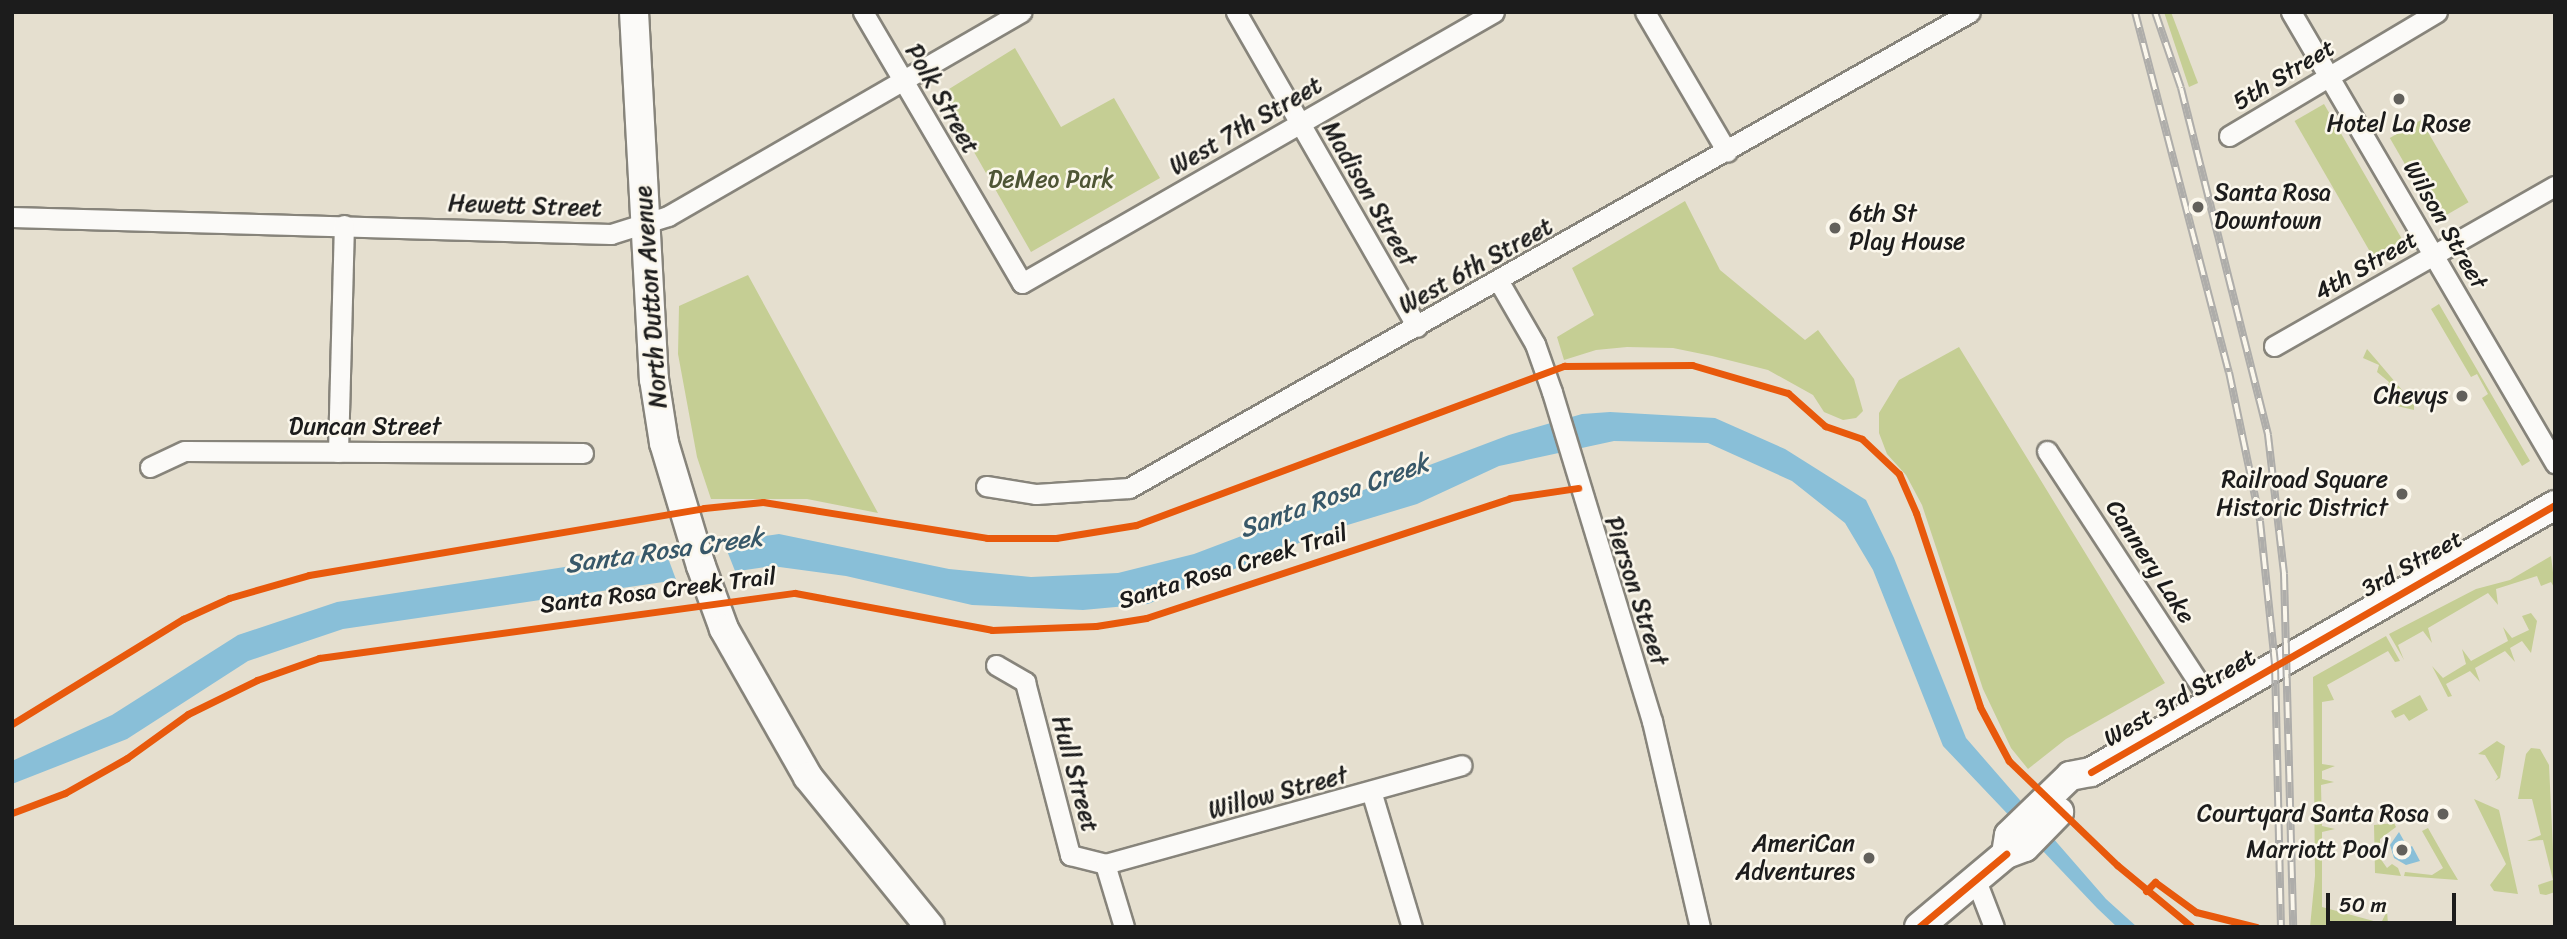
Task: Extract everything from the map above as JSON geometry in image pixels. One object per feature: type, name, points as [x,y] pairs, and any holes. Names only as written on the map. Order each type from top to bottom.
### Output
[{"type":"main road","name":"North Dutton Avenue","points":[[634,12],[654,379],[677,492],[724,629],[808,777],[930,927]]},
{"type":"main road","name":"3rd Street","points":[[2287,656],[2555,505]]},
{"type":"main road","name":"West 3rd Street","points":[[1919,927],[1977,883],[2006,854],[2025,847],[2082,789],[2091,772],[2287,656]]},
{"type":"street","name":"Polk Street","points":[[863,12],[1022,283]]},
{"type":"street","name":"Hewett Street","points":[[12,217],[611,234],[668,216],[1021,12]]},
{"type":"street","name":"Madison Street","points":[[1237,12],[1418,327]]},
{"type":"street","name":"West 7th Street","points":[[1022,283],[1494,12]]},
{"type":"street","points":[[1645,12],[1727,152]]},
{"type":"street","name":"West 6th Street","points":[[986,486],[1036,494],[1129,488],[1418,327],[1970,12]]},
{"type":"street","name":"Wilson Street","points":[[2291,12],[2555,463]]},
{"type":"street","name":"5th Street","points":[[2229,136],[2437,12]]},
{"type":"street","name":"4th Street","points":[[2274,346],[2555,186]]},
{"type":"street","points":[[338,452],[344,225]]},
{"type":"street","name":"Pierson Street","points":[[1498,280],[1535,344],[1552,392],[1574,474],[1652,721],[1700,927]]},
{"type":"street","name":"Duncan Street","points":[[150,467],[185,451],[583,453]]},
{"type":"street","name":"Cannery Lake","points":[[2048,451],[2210,700]]},
{"type":"street","name":"Hull Street","points":[[996,665],[1024,682],[1070,855],[1105,864],[1124,927]]},
{"type":"street","name":"Willow Street","points":[[1105,864],[1372,794],[1462,765]]},
{"type":"street","points":[[1372,794],[1412,927]]},
{"type":"street","points":[[1977,883],[1994,927]]},
{"type":"green space","points":[[2164,12],[2171,12],[2198,83],[2189,87]]},
{"type":"green space","name":"DeMeo Park","points":[[1015,48],[1061,127],[1114,98],[1160,178],[1031,252],[941,94]]},
{"type":"green space","points":[[2324,104],[2404,242],[2374,259],[2295,121]]},
{"type":"green space","points":[[2421,120],[2468,202],[2437,220],[2390,138]]},
{"type":"green space","points":[[1685,201],[1720,270],[1805,340],[1818,330],[1854,379],[1863,411],[1856,418],[1843,420],[1824,412],[1813,395],[1768,370],[1673,348],[1627,347],[1596,350],[1564,360],[1557,337],[1594,315],[1572,268]]},
{"type":"green space","points":[[748,275],[878,513],[807,499],[711,499],[697,457],[678,354],[679,306]]},
{"type":"green space","points":[[2439,304],[2530,461],[2522,466],[2482,398],[2488,394],[2477,374],[2471,377],[2431,309]]},
{"type":"green space","points":[[1959,347],[2165,683],[2066,739],[2028,769],[2011,748],[1983,689],[1922,505],[1906,475],[1887,454],[1879,433],[1879,413],[1899,380]]},
{"type":"green space","points":[[2367,349],[2414,404],[2414,410],[2397,406],[2399,399],[2387,389],[2389,382],[2377,372],[2379,365],[2363,358]]},
{"type":"green space","points":[[2551,556],[2555,589],[2551,582],[2541,586],[2537,576],[2496,589],[2498,605],[2488,593],[2428,628],[2432,643],[2423,631],[2398,645],[2404,660],[2389,634],[2476,589],[2510,580]]},
{"type":"green space","points":[[2531,613],[2537,621],[2531,653],[2522,641],[2510,648],[2515,662],[2505,651],[2475,668],[2480,682],[2470,671],[2446,684],[2452,696],[2448,697],[2432,666],[2443,678],[2466,664],[2462,649],[2471,661],[2508,641],[2503,627],[2512,638],[2529,630],[2522,616]]},
{"type":"green space","points":[[2386,636],[2400,661],[2395,662],[2388,651],[2327,685],[2334,700],[2322,702],[2322,764],[2335,766],[2322,771],[2322,779],[2334,782],[2321,785],[2322,826],[2335,829],[2322,832],[2322,907],[2381,923],[2387,911],[2388,924],[2405,927],[2310,927],[2315,876],[2313,677]]},
{"type":"green space","points":[[2420,695],[2428,710],[2409,721],[2404,714],[2395,718],[2391,711]]},
{"type":"green space","points":[[2497,741],[2505,746],[2500,778],[2495,781],[2498,777],[2485,755],[2478,754]]},
{"type":"green space","points":[[2531,748],[2540,749],[2549,765],[2555,892],[2546,895],[2540,894],[2538,885],[2553,880],[2543,840],[2527,841],[2541,835],[2532,799],[2518,799],[2526,754]]},
{"type":"green space","points":[[2474,799],[2499,810],[2518,894],[2494,891],[2490,885],[2506,864]]},
{"type":"green space","points":[[2394,823],[2396,827],[2380,839],[2380,858],[2387,868],[2392,864],[2398,868],[2401,876],[2375,873],[2374,825]]},
{"type":"green space","points":[[2428,828],[2458,880],[2404,876],[2405,872],[2432,875],[2443,868],[2422,831]]},
{"type":"water","points":[[1610,412],[1715,418],[1785,449],[1866,500],[1894,558],[1966,738],[2106,899],[2137,927],[2117,927],[1943,746],[1873,570],[1845,523],[1792,481],[1708,443],[1614,441],[1499,466],[1417,504],[1331,530],[1148,604],[1083,610],[972,605],[846,576],[772,566],[343,629],[248,661],[127,739],[12,784],[12,761],[112,715],[238,635],[337,602],[779,534],[949,569],[1031,577],[1118,573],[1194,554],[1509,435],[1582,414]]},
{"type":"water","name":"Marriott Pool","points":[[2399,832],[2408,848],[2412,846],[2420,861],[2406,865],[2394,858],[2390,845]]},
{"type":"pier","points":[[722,538],[737,576],[678,585],[664,547]]},
{"type":"railway","points":[[2135,12],[2229,372],[2260,521],[2275,664],[2281,927]]},
{"type":"railway","points":[[2155,12],[2181,88],[2268,435],[2284,574],[2293,927]]},
{"type":"cycle path","points":[[12,724],[183,619],[229,598],[309,575],[704,508],[763,502],[987,538],[1056,538],[1136,525],[1564,366],[1692,365],[1788,393],[1825,426],[1862,439],[1899,474],[1916,513],[1980,707],[2009,761],[2117,865],[2192,927]]},
{"type":"cycle path","name":"Santa Rosa Creek Trail","points":[[12,813],[65,793],[127,758],[188,714],[257,680],[319,658],[795,593],[992,630],[1096,626],[1146,618],[1510,498],[1578,488]]},
{"type":"cycle path","points":[[2091,772],[2555,505]]},
{"type":"cycle path","points":[[1919,927],[2006,854]]},
{"type":"cycle path","points":[[2146,891],[2155,882],[2196,912],[2256,927]]},
{"type":"place","name":"Hotel La Rose","points":[[2399,99]]},
{"type":"place","name":"Santa Rosa Downtown","points":[[2198,207]]},
{"type":"place","name":"6th St Play House","points":[[1835,228]]},
{"type":"place","name":"Chevys","points":[[2462,396]]},
{"type":"place","name":"Railroad Square Historic District","points":[[2402,494]]},
{"type":"place","name":"Courtyard Santa Rosa","points":[[2443,814]]},
{"type":"place","name":"Marriott Pool","points":[[2402,850]]},
{"type":"place","name":"AmeriCan Adventures","points":[[1869,858]]},
{"type":"water label","name":"Santa Rosa Creek","points":[[1334,496]]},
{"type":"water label","name":"Santa Rosa Creek","points":[[664,551]]}]
